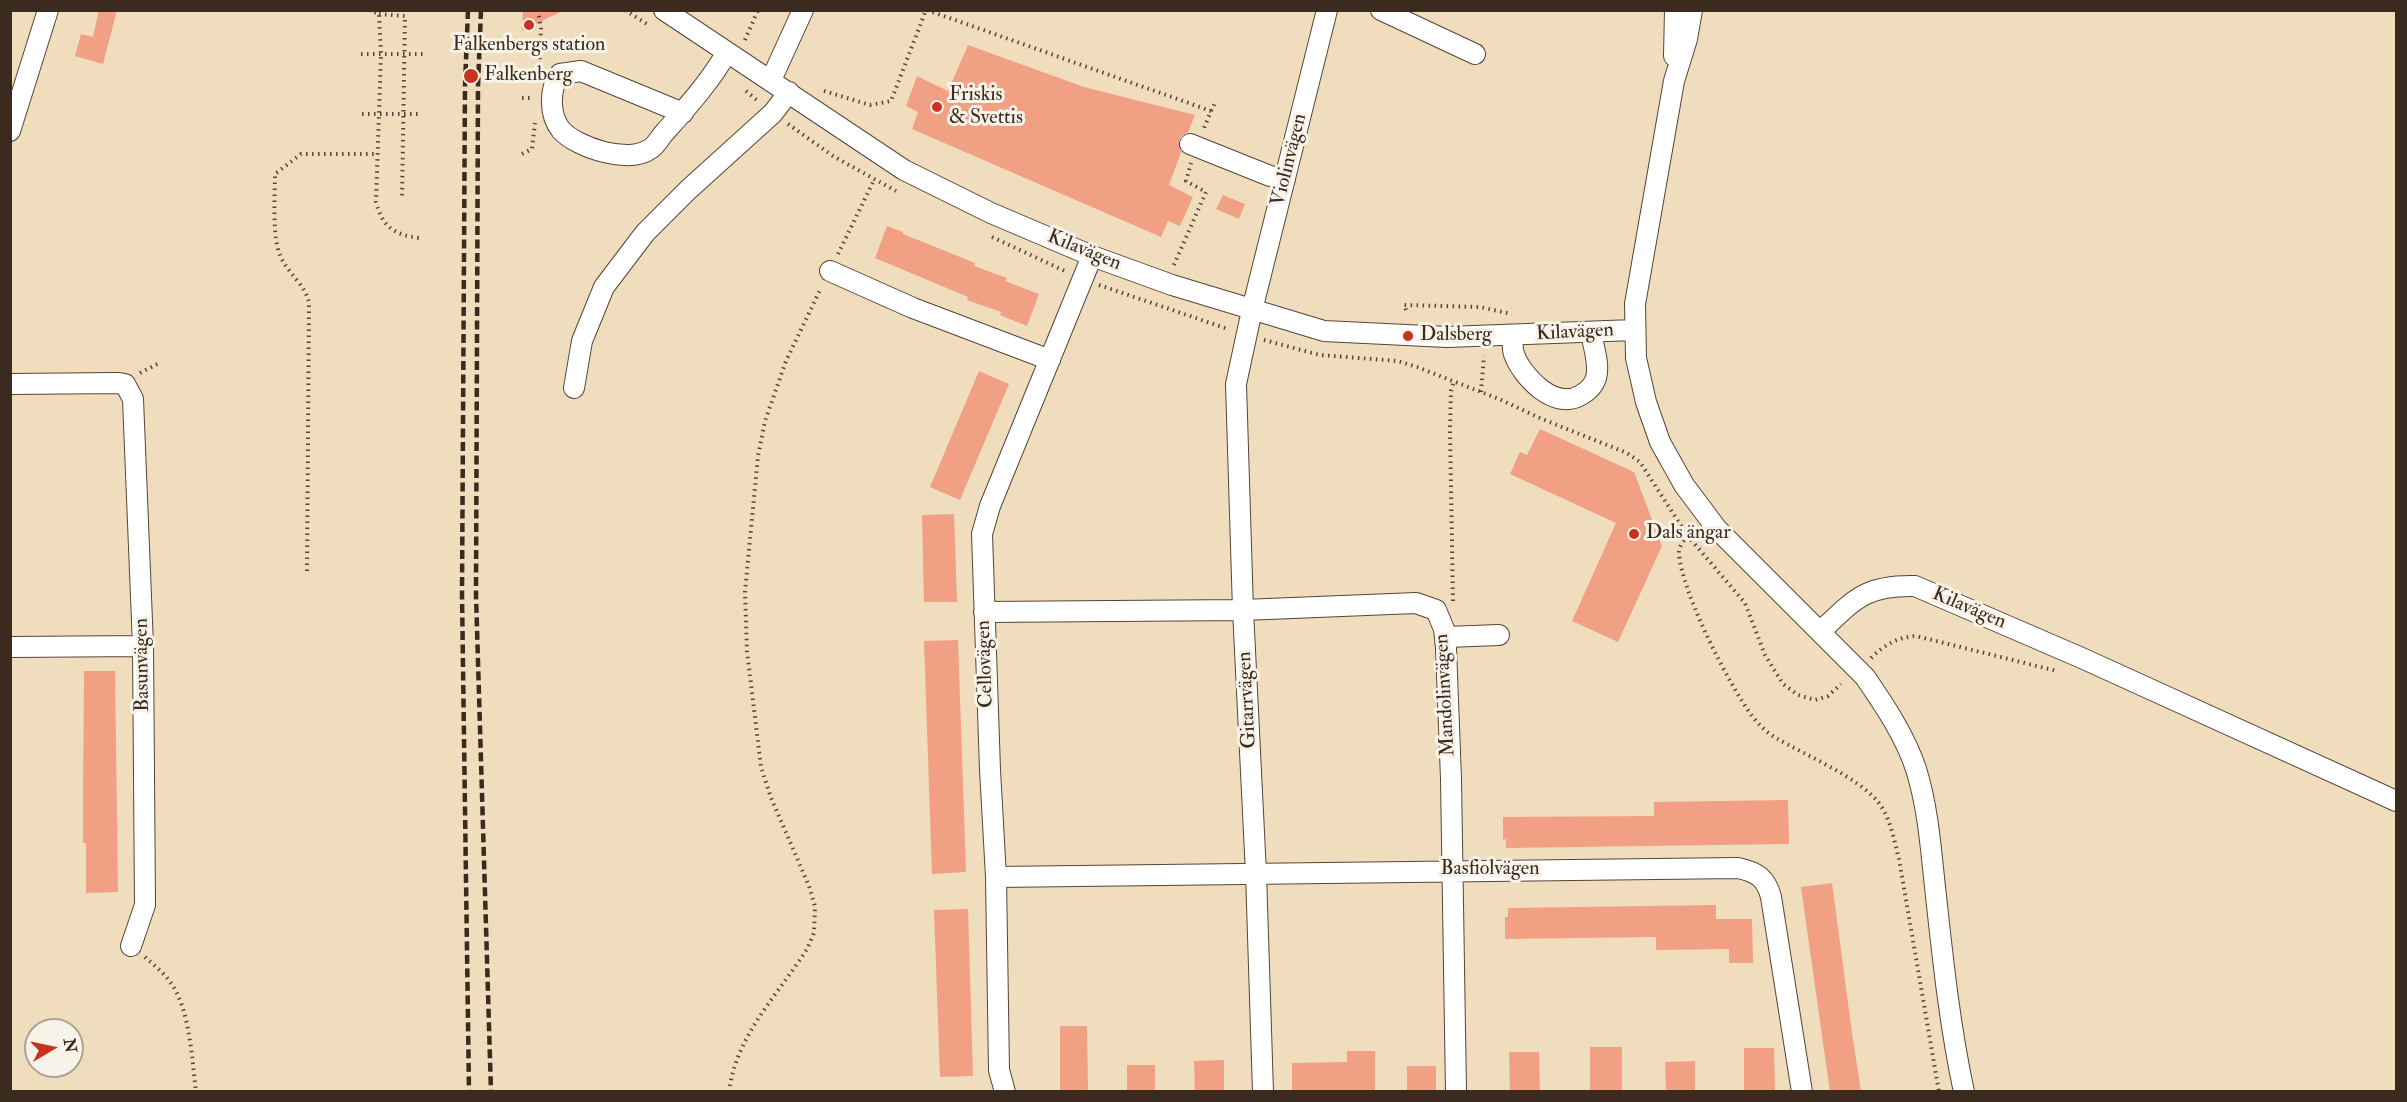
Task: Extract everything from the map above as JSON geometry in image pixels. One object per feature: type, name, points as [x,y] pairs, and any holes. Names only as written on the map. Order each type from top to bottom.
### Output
[{"type":"street","points":[[10,131],[48,10]]},
{"type":"street","name":"Kilavägen","points":[[664,10],[735,48],[771,80],[847,134],[904,170],[992,213],[1092,256],[1165,282],[1324,331],[1438,337],[1634,330],[1636,358],[1646,402],[1660,442],[1684,485],[1717,529],[1821,631],[1869,591],[1891,585],[1915,586],[2084,659],[2397,801]]},
{"type":"street","points":[[771,80],[803,10]]},
{"type":"street","name":"Violinvägen","points":[[1252,310],[1327,10]]},
{"type":"street","points":[[1381,10],[1475,54]]},
{"type":"street","points":[[1674,10],[1674,81]]},
{"type":"street","points":[[1634,330],[1638,277],[1674,81],[1687,39],[1692,10]]},
{"type":"street","points":[[683,113],[581,71],[560,74],[554,82],[552,98],[554,117],[562,130],[575,141],[623,157],[650,149],[683,113],[735,48]]},
{"type":"street","points":[[574,388],[582,341],[603,287],[645,233],[772,113],[789,92]]},
{"type":"street","points":[[1193,145],[1270,176],[1285,179]]},
{"type":"street","name":"Cellovägen","points":[[1005,1092],[999,1070],[996,876],[982,534],[990,506],[1092,256]]},
{"type":"street","points":[[830,271],[913,308],[1050,360]]},
{"type":"street","name":"Gitarrvägen","points":[[1252,310],[1236,384],[1263,1092]]},
{"type":"street","points":[[1512,336],[1514,353],[1521,367],[1538,388],[1552,396],[1567,399],[1578,397],[1589,389],[1596,379],[1598,366],[1591,332]]},
{"type":"street","name":"Basunvägen","points":[[10,384],[125,384],[135,407],[143,646],[145,905],[131,946]]},
{"type":"street","name":"Mandolinvägen","points":[[984,612],[1244,610],[1416,603],[1436,610],[1441,618],[1446,637],[1456,1092]]},
{"type":"street","points":[[1821,631],[1865,677],[1885,705],[1915,768],[1928,813],[1947,993],[1964,1092]]},
{"type":"street","points":[[1446,637],[1499,635]]},
{"type":"street","points":[[10,647],[143,646]]},
{"type":"street","name":"Basfiolvägen","points":[[996,876],[1738,868],[1752,871],[1768,884],[1772,897],[1802,1092]]},
{"type":"path","points":[[369,10],[379,14],[397,13],[405,16],[402,199]]},
{"type":"path","points":[[538,10],[541,29],[538,75]]},
{"type":"path","points":[[735,48],[758,10]]},
{"type":"path","points":[[891,101],[926,10],[1211,111]]},
{"type":"path","points":[[379,14],[381,54],[376,202],[384,224],[394,230],[419,238]]},
{"type":"path","points":[[361,54],[423,54]]},
{"type":"path","points":[[522,98],[537,98]]},
{"type":"path","points":[[1165,282],[1206,192],[1186,181],[1193,145],[1215,103]]},
{"type":"path","points":[[362,114],[422,114]]},
{"type":"path","points":[[307,571],[309,303],[304,290],[285,267],[278,252],[275,174],[301,154],[376,154]]},
{"type":"path","points":[[729,1092],[737,1058],[749,1033],[807,949],[815,927],[815,906],[809,886],[774,807],[761,767],[747,651],[745,592],[758,456],[765,421],[786,361],[874,180]]},
{"type":"path","points":[[1481,392],[1484,356]]},
{"type":"path","points":[[1687,535],[1679,549],[1689,596],[1752,717],[1765,731],[1776,738],[1856,783],[1878,802],[1890,825],[1899,859],[1940,1092]]},
{"type":"path","points":[[1870,659],[1890,643],[1916,636],[2064,672],[2076,671],[2084,659]]},
{"type":"path","points":[[131,946],[163,973],[173,985],[179,999],[189,1042],[196,1092]]},
{"type":"building","points":[[99,10],[117,10],[103,64],[75,56],[81,34],[93,37]]},
{"type":"building","name":"Falkenbergs station","points":[[523,10],[564,10],[522,31]]},
{"type":"building","points":[[968,45],[1084,87],[1195,115],[1188,132],[1179,140],[1181,152],[1169,185],[1193,197],[1180,226],[1168,221],[1161,237],[912,129],[918,112],[906,106],[917,76],[948,91]]},
{"type":"building","points":[[1223,195],[1245,204],[1239,219],[1216,209]]},
{"type":"building","points":[[887,226],[975,263],[974,266],[1007,278],[1005,281],[1039,294],[1027,326],[1000,315],[1001,312],[967,300],[968,297],[875,258]]},
{"type":"building","points":[[979,371],[1009,384],[960,500],[930,487]]},
{"type":"building","name":"Dals ängar","points":[[1540,429],[1634,472],[1662,546],[1618,642],[1572,621],[1616,523],[1510,474],[1520,452],[1527,455]]},
{"type":"building","points":[[954,514],[957,602],[924,602],[922,515]]},
{"type":"building","points":[[958,640],[966,872],[932,874],[924,641]]},
{"type":"building","points":[[84,671],[115,671],[118,892],[86,893],[86,843],[83,843]]},
{"type":"building","points":[[1788,800],[1789,844],[1506,848],[1506,839],[1503,840],[1503,817],[1654,816],[1654,802]]},
{"type":"building","points":[[1832,883],[1861,1092],[1830,1092],[1801,887]]},
{"type":"building","points":[[1716,905],[1716,919],[1752,919],[1753,963],[1729,963],[1729,949],[1656,950],[1656,937],[1505,939],[1505,917],[1508,917],[1508,908]]},
{"type":"building","points":[[968,909],[973,1076],[940,1077],[934,910]]},
{"type":"building","points":[[1060,1026],[1087,1026],[1088,1092],[1060,1092]]},
{"type":"building","points":[[1590,1047],[1622,1047],[1622,1092],[1590,1092]]},
{"type":"building","points":[[1744,1048],[1774,1048],[1775,1092],[1744,1092]]},
{"type":"building","points":[[1347,1051],[1375,1051],[1375,1092],[1292,1092],[1292,1063],[1347,1062]]},
{"type":"building","points":[[1509,1052],[1539,1052],[1540,1092],[1510,1092]]},
{"type":"building","points":[[1224,1060],[1224,1092],[1195,1092],[1194,1061]]},
{"type":"building","points":[[1695,1061],[1695,1092],[1666,1092],[1665,1062]]},
{"type":"building","points":[[1127,1065],[1155,1065],[1155,1092],[1127,1092]]},
{"type":"building","points":[[1407,1066],[1436,1066],[1436,1092],[1407,1092]]},
{"type":"railway","points":[[468,10],[465,85],[462,595],[469,1092]]},
{"type":"railway","points":[[481,10],[478,86],[476,595],[491,1092]]},
{"type":"place","name":"Falkenbergs station","points":[[529,25]]},
{"type":"place","name":"Falkenberg","points":[[471,76]]},
{"type":"place","name":"Friskis & Svettis","points":[[937,107]]},
{"type":"place","name":"Dalsberg","points":[[1408,336]]},
{"type":"place","name":"Dals ängar","points":[[1634,534]]}]
